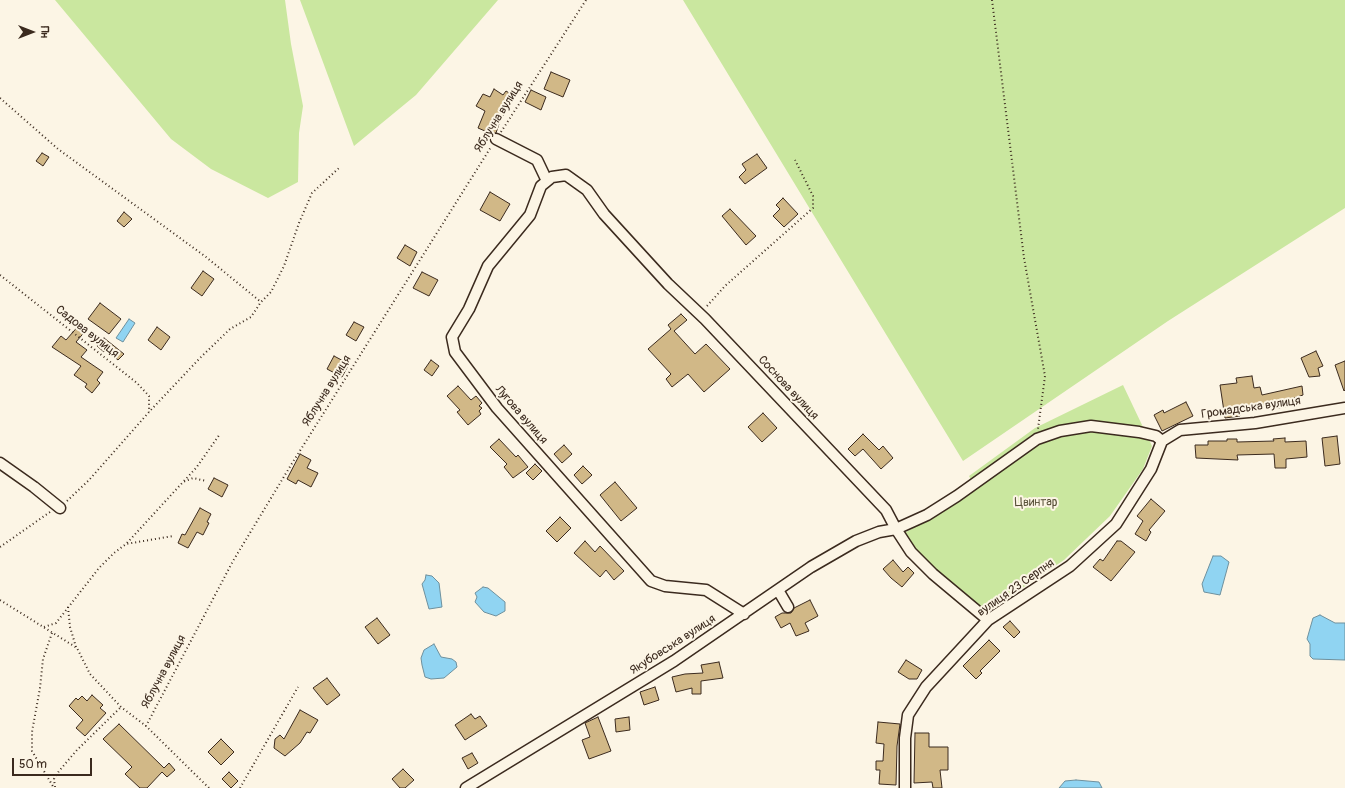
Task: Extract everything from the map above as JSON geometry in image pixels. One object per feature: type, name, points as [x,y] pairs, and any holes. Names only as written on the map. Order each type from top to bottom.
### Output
[{"type":"street","points":[[496,139],[537,160],[547,181]]},
{"type":"street","name":"Соснова вулиця","points":[[547,181],[552,177],[566,175],[587,190],[604,214],[668,284],[703,317],[886,510],[911,552],[932,574],[988,620]]},
{"type":"street","name":"Лугова вулиця","points":[[547,181],[541,186],[530,215],[488,266],[470,309],[452,336],[455,352],[497,408],[651,581],[665,586],[706,590],[744,614]]},
{"type":"street","name":"Громадська вулиця","points":[[1162,441],[1180,430],[1255,423],[1345,408]]},
{"type":"street","name":"Якубовська вулиця","points":[[466,788],[674,661],[812,567],[856,541],[879,532],[896,529],[927,515],[957,496],[1037,439],[1060,431],[1091,426],[1139,432],[1156,436],[1162,441]]},
{"type":"street","name":"вулиця 23 Серпня","points":[[905,788],[905,738],[908,715],[926,687],[988,620],[1070,566],[1116,524],[1151,469],[1162,441]]},
{"type":"street","points":[[0,463],[60,508]]},
{"type":"street","points":[[778,590],[788,607]]},
{"type":"path","name":"Яблучна вулиця","points":[[209,788],[146,726],[233,561],[291,465],[496,139],[586,0]]},
{"type":"path","points":[[992,0],[1024,258],[1045,376],[1037,439]]},
{"type":"path","points":[[0,98],[58,149],[206,257],[261,302]]},
{"type":"path","points":[[703,317],[708,303],[813,208],[813,196],[795,160]]},
{"type":"path","points":[[0,547],[50,512],[60,508],[89,480],[148,412],[230,329],[251,317],[261,302],[271,292],[284,266],[299,223],[312,193],[339,168]]},
{"type":"path","name":"Садова вулиця","points":[[0,275],[137,383],[149,396],[148,412]]},
{"type":"path","points":[[44,627],[56,623],[99,568],[114,553],[126,544],[196,468],[220,434]]},
{"type":"path","points":[[183,482],[194,478],[206,481]]},
{"type":"path","points":[[126,544],[173,536]]},
{"type":"path","points":[[0,600],[77,648]]},
{"type":"path","points":[[68,607],[70,628],[77,648],[90,674],[122,707],[146,726]]},
{"type":"path","points":[[52,633],[43,659],[40,688],[32,732],[32,751],[54,788]]},
{"type":"path","points":[[240,788],[298,687]]},
{"type":"path","points":[[54,788],[54,779],[59,771],[77,750],[122,707]]},
{"type":"green space","points":[[55,0],[285,0],[291,44],[303,106],[299,133],[298,182],[268,198],[211,169],[171,139]]},
{"type":"green space","points":[[300,0],[498,0],[416,95],[354,146]]},
{"type":"green space","points":[[683,0],[1345,0],[1345,208],[1168,321],[963,461]]},
{"type":"green space","name":"Цвинтар","points":[[1123,385],[1152,446],[1143,469],[1110,516],[1064,560],[994,607],[980,608],[936,571],[903,534],[976,489],[969,476],[1035,428]]},
{"type":"water","points":[[129,319],[135,323],[123,342],[116,338]]},
{"type":"water","points":[[1213,556],[1221,556],[1229,562],[1220,595],[1204,592],[1202,584]]},
{"type":"water","points":[[426,575],[432,576],[439,583],[442,607],[429,609],[422,584]]},
{"type":"water","points":[[483,587],[488,588],[505,602],[505,611],[496,616],[484,612],[475,602],[477,597],[475,593]]},
{"type":"water","points":[[1320,615],[1335,623],[1345,623],[1345,660],[1313,659],[1310,656],[1310,644],[1307,639],[1313,618]]},
{"type":"water","points":[[434,644],[441,657],[452,659],[456,662],[457,667],[444,678],[431,679],[425,677],[421,658],[424,650]]},
{"type":"water","points":[[1076,780],[1099,782],[1102,788],[1059,788],[1065,781]]},
{"type":"building","points":[[551,72],[570,80],[563,97],[544,89]]},
{"type":"building","points":[[494,89],[503,95],[506,91],[514,96],[500,121],[496,133],[492,134],[478,128],[485,111],[476,106],[483,94],[490,97]]},
{"type":"building","points":[[531,90],[546,97],[541,110],[525,102]]},
{"type":"building","points":[[42,153],[49,157],[43,166],[36,161]]},
{"type":"building","points":[[757,154],[767,168],[745,184],[739,177],[746,170],[742,164]]},
{"type":"building","points":[[490,192],[510,204],[500,221],[480,210]]},
{"type":"building","points":[[783,198],[798,214],[784,227],[773,216],[780,209],[776,205]]},
{"type":"building","points":[[730,209],[756,236],[746,245],[722,216]]},
{"type":"building","points":[[124,212],[132,219],[124,227],[117,221]]},
{"type":"building","points":[[405,245],[417,252],[410,266],[397,258]]},
{"type":"building","points":[[203,271],[214,279],[202,296],[191,288]]},
{"type":"building","points":[[422,272],[438,280],[429,296],[413,288]]},
{"type":"building","points":[[100,303],[121,319],[109,334],[88,319]]},
{"type":"building","points":[[681,314],[687,320],[674,331],[695,354],[706,344],[730,369],[704,392],[688,374],[672,387],[666,379],[671,374],[648,349],[671,329],[668,325]]},
{"type":"building","points":[[354,322],[364,327],[356,341],[346,335]]},
{"type":"building","points":[[81,323],[87,329],[76,342],[87,350],[81,357],[103,372],[97,380],[100,383],[92,393],[85,387],[87,384],[74,375],[81,366],[52,347],[61,336],[66,340]]},
{"type":"building","points":[[157,327],[170,337],[161,350],[148,340]]},
{"type":"building","points":[[104,338],[124,354],[118,360],[106,350],[104,352],[97,346]]},
{"type":"building","points":[[1316,351],[1323,366],[1318,368],[1320,376],[1309,377],[1301,358]]},
{"type":"building","points":[[334,356],[349,364],[342,377],[327,369]]},
{"type":"building","points":[[431,360],[439,366],[432,376],[424,370]]},
{"type":"building","points":[[1345,361],[1345,390],[1344,391],[1335,365]]},
{"type":"building","points":[[1252,376],[1254,388],[1260,387],[1262,395],[1302,386],[1303,395],[1294,398],[1296,405],[1278,408],[1277,403],[1239,409],[1240,416],[1225,418],[1220,385],[1237,383],[1236,378]]},
{"type":"building","points":[[458,386],[471,400],[476,396],[482,403],[479,406],[482,408],[479,411],[481,414],[468,425],[457,412],[460,410],[447,396]]},
{"type":"building","points":[[1186,402],[1193,416],[1162,431],[1154,415],[1163,410],[1164,413]]},
{"type":"building","points":[[763,413],[777,428],[762,442],[748,427]]},
{"type":"building","points":[[863,434],[879,450],[883,446],[893,458],[881,469],[863,449],[855,456],[848,449]]},
{"type":"building","points":[[1337,436],[1340,464],[1325,466],[1322,438]]},
{"type":"building","points":[[1285,438],[1285,442],[1306,441],[1307,457],[1286,459],[1286,468],[1275,468],[1274,454],[1237,455],[1238,460],[1196,458],[1195,445],[1208,445],[1208,441],[1227,441],[1227,439],[1237,439],[1237,442],[1274,441],[1273,439]]},
{"type":"building","points":[[499,439],[516,457],[518,455],[528,467],[513,478],[504,467],[507,464],[490,447]]},
{"type":"building","points":[[564,445],[572,454],[562,463],[554,454]]},
{"type":"building","points":[[300,454],[311,460],[307,468],[318,473],[311,487],[298,480],[296,484],[287,479]]},
{"type":"building","points":[[535,464],[542,471],[533,480],[526,473]]},
{"type":"building","points":[[583,466],[592,475],[582,484],[574,475]]},
{"type":"building","points":[[214,478],[228,485],[222,497],[208,489]]},
{"type":"building","points":[[615,482],[637,508],[621,521],[600,495]]},
{"type":"building","points":[[1151,499],[1165,511],[1149,530],[1151,532],[1146,541],[1135,534],[1143,521],[1137,516]]},
{"type":"building","points":[[200,508],[211,514],[207,522],[209,523],[203,535],[197,532],[188,548],[178,543],[182,534],[185,535]]},
{"type":"building","points":[[560,517],[571,528],[557,542],[546,531]]},
{"type":"building","points":[[585,541],[595,552],[600,546],[624,571],[614,580],[606,570],[600,577],[574,553]]},
{"type":"building","points":[[1117,541],[1121,541],[1135,552],[1111,581],[1093,567],[1100,559],[1103,561]]},
{"type":"building","points":[[893,560],[903,572],[908,567],[914,573],[902,587],[883,569]]},
{"type":"building","points":[[810,600],[818,616],[805,623],[809,631],[796,636],[790,623],[781,628],[775,617],[782,613],[791,613],[794,608]]},
{"type":"building","points":[[377,618],[390,635],[378,644],[365,627]]},
{"type":"building","points":[[1010,621],[1020,632],[1014,638],[1003,627]]},
{"type":"building","points":[[989,640],[1000,651],[980,671],[982,673],[976,679],[963,666]]},
{"type":"building","points":[[906,660],[922,670],[917,679],[909,679],[898,672]]},
{"type":"building","points":[[719,662],[723,678],[701,681],[701,694],[692,694],[692,688],[676,692],[672,677],[685,674],[703,673],[701,665]]},
{"type":"building","points":[[327,678],[340,695],[327,705],[313,688]]},
{"type":"building","points":[[655,687],[659,700],[644,705],[640,692]]},
{"type":"building","points":[[92,695],[103,705],[100,708],[106,713],[85,736],[76,728],[83,720],[69,706],[76,698],[78,700],[82,696],[87,701]]},
{"type":"building","points":[[300,710],[318,720],[310,733],[307,732],[300,743],[285,756],[274,748],[275,739],[280,735],[284,739]]},
{"type":"building","points":[[471,714],[475,719],[480,716],[487,726],[465,740],[455,725]]},
{"type":"building","points":[[598,717],[611,751],[589,759],[582,740],[590,737],[585,723]]},
{"type":"building","points":[[629,717],[630,730],[616,732],[615,719]]},
{"type":"building","points":[[878,722],[900,724],[897,746],[896,785],[879,784],[880,770],[876,770],[876,761],[883,761],[884,744],[876,743]]},
{"type":"building","points":[[119,724],[164,768],[169,763],[175,770],[167,777],[162,772],[147,788],[140,788],[125,774],[132,767],[103,739]]},
{"type":"building","points":[[915,733],[929,733],[929,747],[948,747],[948,770],[940,770],[942,788],[933,788],[932,782],[914,783]]},
{"type":"building","points":[[221,739],[234,752],[221,765],[208,752]]},
{"type":"building","points":[[472,753],[478,763],[468,769],[462,758]]},
{"type":"building","points":[[403,769],[414,780],[405,788],[400,788],[392,779]]},
{"type":"building","points":[[229,772],[238,781],[231,788],[222,779]]}]
